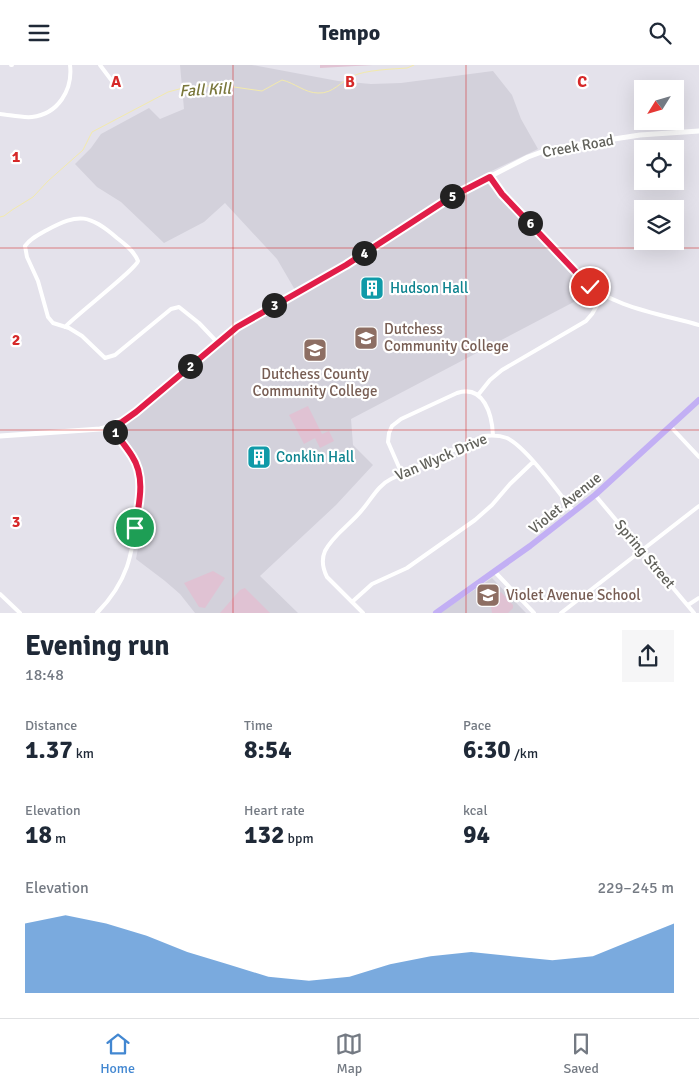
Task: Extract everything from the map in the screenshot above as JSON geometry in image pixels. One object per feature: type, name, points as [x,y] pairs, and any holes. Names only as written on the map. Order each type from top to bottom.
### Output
[{"type":"main road","name":"Violet Avenue","points":[[436,613],[495,572],[595,495],[699,400]]},
{"type":"street","points":[[0,114],[30,117],[55,108],[67,91],[71,72],[70,65]]},
{"type":"street","points":[[100,65],[112,81]]},
{"type":"street","name":"Creek Road","points":[[0,436],[87,430],[112,426],[122,422],[217,342],[243,323],[346,265],[451,197],[528,157],[550,149],[640,135],[699,131]]},
{"type":"street","points":[[490,177],[502,194],[590,287],[603,295],[626,304],[699,325]]},
{"type":"street","points":[[65,327],[137,264],[137,258],[132,251],[113,234],[97,222],[78,218],[59,224],[35,237],[26,247],[27,257],[38,281],[48,317],[53,323],[82,336],[105,358],[108,358],[115,355],[171,309],[179,307],[184,309],[217,342]]},
{"type":"street","points":[[478,395],[490,380],[502,370],[586,321],[603,295]]},
{"type":"street","points":[[402,474],[388,442],[389,433],[394,424],[457,393],[467,391],[483,399],[493,424],[493,435]]},
{"type":"street","points":[[97,613],[114,592],[130,562],[140,487],[138,466],[112,426]]},
{"type":"street","points":[[670,426],[699,457]]},
{"type":"street","name":"Van Wyck Drive","points":[[363,613],[327,577],[323,563],[326,550],[335,537],[361,512],[383,484],[402,474],[484,436],[497,435],[513,442],[533,462],[574,512]]},
{"type":"street","points":[[352,603],[372,584],[413,564],[475,520],[533,462]]},
{"type":"street","name":"Spring Street","points":[[595,495],[694,613]]},
{"type":"street","points":[[560,613],[699,506]]},
{"type":"street","points":[[495,572],[534,613]]},
{"type":"street","points":[[0,594],[20,613]]},
{"type":"street","points":[[688,605],[699,598]]},
{"type":"shaded area","name":"Dutchess Community College","points":[[180,65],[252,65],[338,81],[371,84],[401,83],[493,71],[512,95],[521,119],[538,149],[483,175],[488,184],[549,248],[589,294],[351,419],[353,445],[373,465],[336,505],[260,576],[298,613],[195,613],[180,594],[136,559],[140,537],[144,479],[138,456],[122,435],[122,428],[230,336],[298,295],[277,259],[225,203],[204,222],[164,243],[121,202],[97,187],[75,164],[91,148],[101,134],[149,108],[160,119],[184,109]]},
{"type":"shaded area","points":[[320,65],[373,65],[320,68]]},
{"type":"shaded area","points":[[308,406],[322,434],[329,431],[334,441],[320,448],[315,438],[304,444],[289,415]]},
{"type":"shaded area","points":[[213,571],[225,578],[205,608],[199,607],[184,583]]},
{"type":"shaded area","name":"Violet Avenue School","points":[[492,578],[526,613],[440,613]]},
{"type":"shaded area","points":[[245,588],[270,613],[220,613],[240,590]]},
{"type":"shaded area","points":[[501,592],[513,605],[513,608],[508,613],[492,613],[490,601]]},
{"type":"waterway","name":"Fall Kill","points":[[0,217],[33,197],[83,150],[92,132],[168,92],[183,88],[220,85],[262,91],[282,80],[313,93],[323,93],[358,74],[407,68],[414,65]]},
{"type":"place","name":"Hudson Hall","points":[[372,288]]},
{"type":"place","name":"Dutchess Community College","points":[[366,338]]},
{"type":"place","name":"Dutchess County Community College","points":[[315,350]]},
{"type":"place","name":"Conklin Hall","points":[[259,457]]},
{"type":"place","name":"Violet Avenue School","points":[[488,595]]},
{"type":"route","points":[[135,528],[140,472],[134,459],[116,435],[112,426],[122,422],[136,412],[237,327],[346,265],[466,189],[490,177],[502,194],[590,287]]}]
